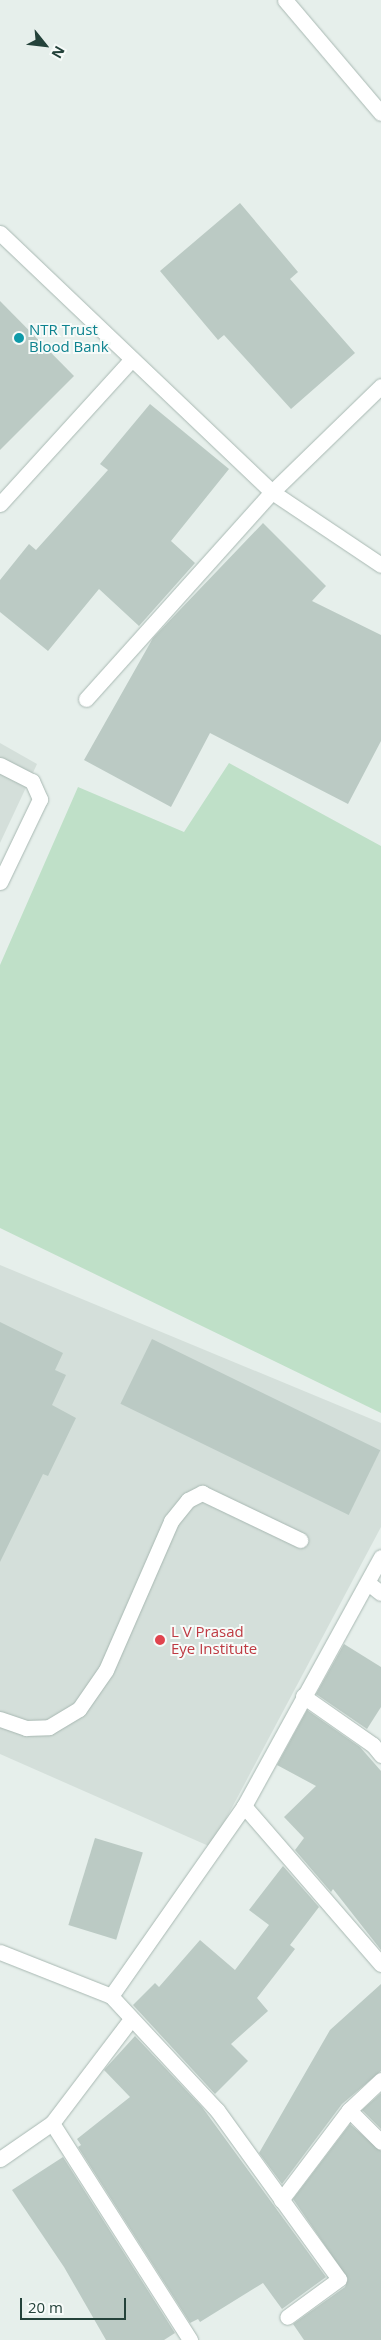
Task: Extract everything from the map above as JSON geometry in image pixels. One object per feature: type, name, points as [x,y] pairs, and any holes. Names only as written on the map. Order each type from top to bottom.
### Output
[{"type":"street","points":[[285,0],[381,113]]},
{"type":"street","points":[[0,233],[272,492],[381,565]]},
{"type":"street","points":[[0,504],[132,359]]},
{"type":"street","points":[[86,699],[272,492],[381,386]]},
{"type":"street","points":[[0,766],[32,781],[40,798],[0,882]]},
{"type":"street","points":[[0,1719],[26,1728],[48,1727],[79,1709],[106,1670],[171,1521],[188,1500],[202,1493],[300,1540]]},
{"type":"street","points":[[111,1996],[244,1806],[381,1557]]},
{"type":"street","points":[[368,1583],[381,1593]]},
{"type":"street","points":[[303,1696],[374,1745],[381,1755]]},
{"type":"street","points":[[244,1806],[381,1964]]},
{"type":"street","points":[[0,1952],[111,1996],[131,2020],[217,2110],[339,2279],[287,2317]]},
{"type":"street","points":[[0,2160],[52,2123],[131,2020]]},
{"type":"street","points":[[281,2200],[349,2110],[381,2080]]},
{"type":"street","points":[[349,2110],[381,2142]]},
{"type":"street","points":[[52,2123],[190,2340]]},
{"type":"shaded area","points":[[0,743],[37,764],[0,843]]},
{"type":"shaded area","name":"L V Prasad Eye Institute","points":[[0,1265],[381,1423],[381,1527],[211,1847],[0,1754]]},
{"type":"green space","points":[[229,763],[381,846],[381,1413],[0,1228],[0,965],[78,787],[184,832]]},
{"type":"building","points":[[240,203],[298,272],[290,279],[355,353],[291,409],[224,335],[218,340],[160,271]]},
{"type":"building","name":"NTR Trust Blood Bank","points":[[0,301],[74,376],[0,450]]},
{"type":"building","points":[[150,404],[229,469],[171,541],[195,563],[139,626],[99,589],[48,651],[0,612],[0,580],[29,544],[36,550],[108,470],[100,464]]},
{"type":"building","points":[[263,523],[326,586],[312,601],[381,635],[381,741],[348,804],[210,733],[171,807],[84,760],[153,638]]},
{"type":"building","points":[[0,1322],[63,1353],[55,1370],[66,1375],[52,1405],[76,1418],[48,1476],[43,1474],[0,1562]]},
{"type":"building","points":[[152,1339],[380,1450],[349,1515],[120,1404]]},
{"type":"building","points":[[344,1644],[381,1667],[381,1707],[367,1729],[316,1694]]},
{"type":"building","points":[[307,1710],[360,1747],[381,1771],[381,1950],[333,1889],[331,1892],[295,1850],[304,1838],[284,1817],[316,1786],[277,1765]]},
{"type":"building","points":[[95,1838],[143,1853],[116,1940],[68,1925]]},
{"type":"building","points":[[283,1866],[319,1907],[290,1945],[295,1949],[257,1998],[268,2011],[231,2044],[248,2061],[215,2094],[133,2005],[155,1983],[159,1987],[200,1940],[235,1970],[269,1925],[249,1910]]},
{"type":"building","points":[[381,1984],[381,2071],[342,2104],[282,2184],[259,2153],[330,2030]]},
{"type":"building","points":[[135,2036],[202,2107],[326,2277],[282,2309],[263,2283],[200,2322],[198,2319],[190,2323],[78,2147],[81,2145],[77,2139],[130,2097],[104,2070]]},
{"type":"building","points":[[381,2093],[381,2129],[362,2110]]},
{"type":"building","points":[[350,2124],[381,2151],[381,2340],[304,2340],[293,2324],[345,2287],[348,2279],[293,2199]]},
{"type":"building","points":[[63,2157],[175,2333],[164,2340],[106,2340],[64,2267],[12,2190]]},
{"type":"place","name":"NTR Trust Blood Bank","points":[[19,338]]},
{"type":"place","name":"L V Prasad Eye Institute","points":[[160,1640]]}]
